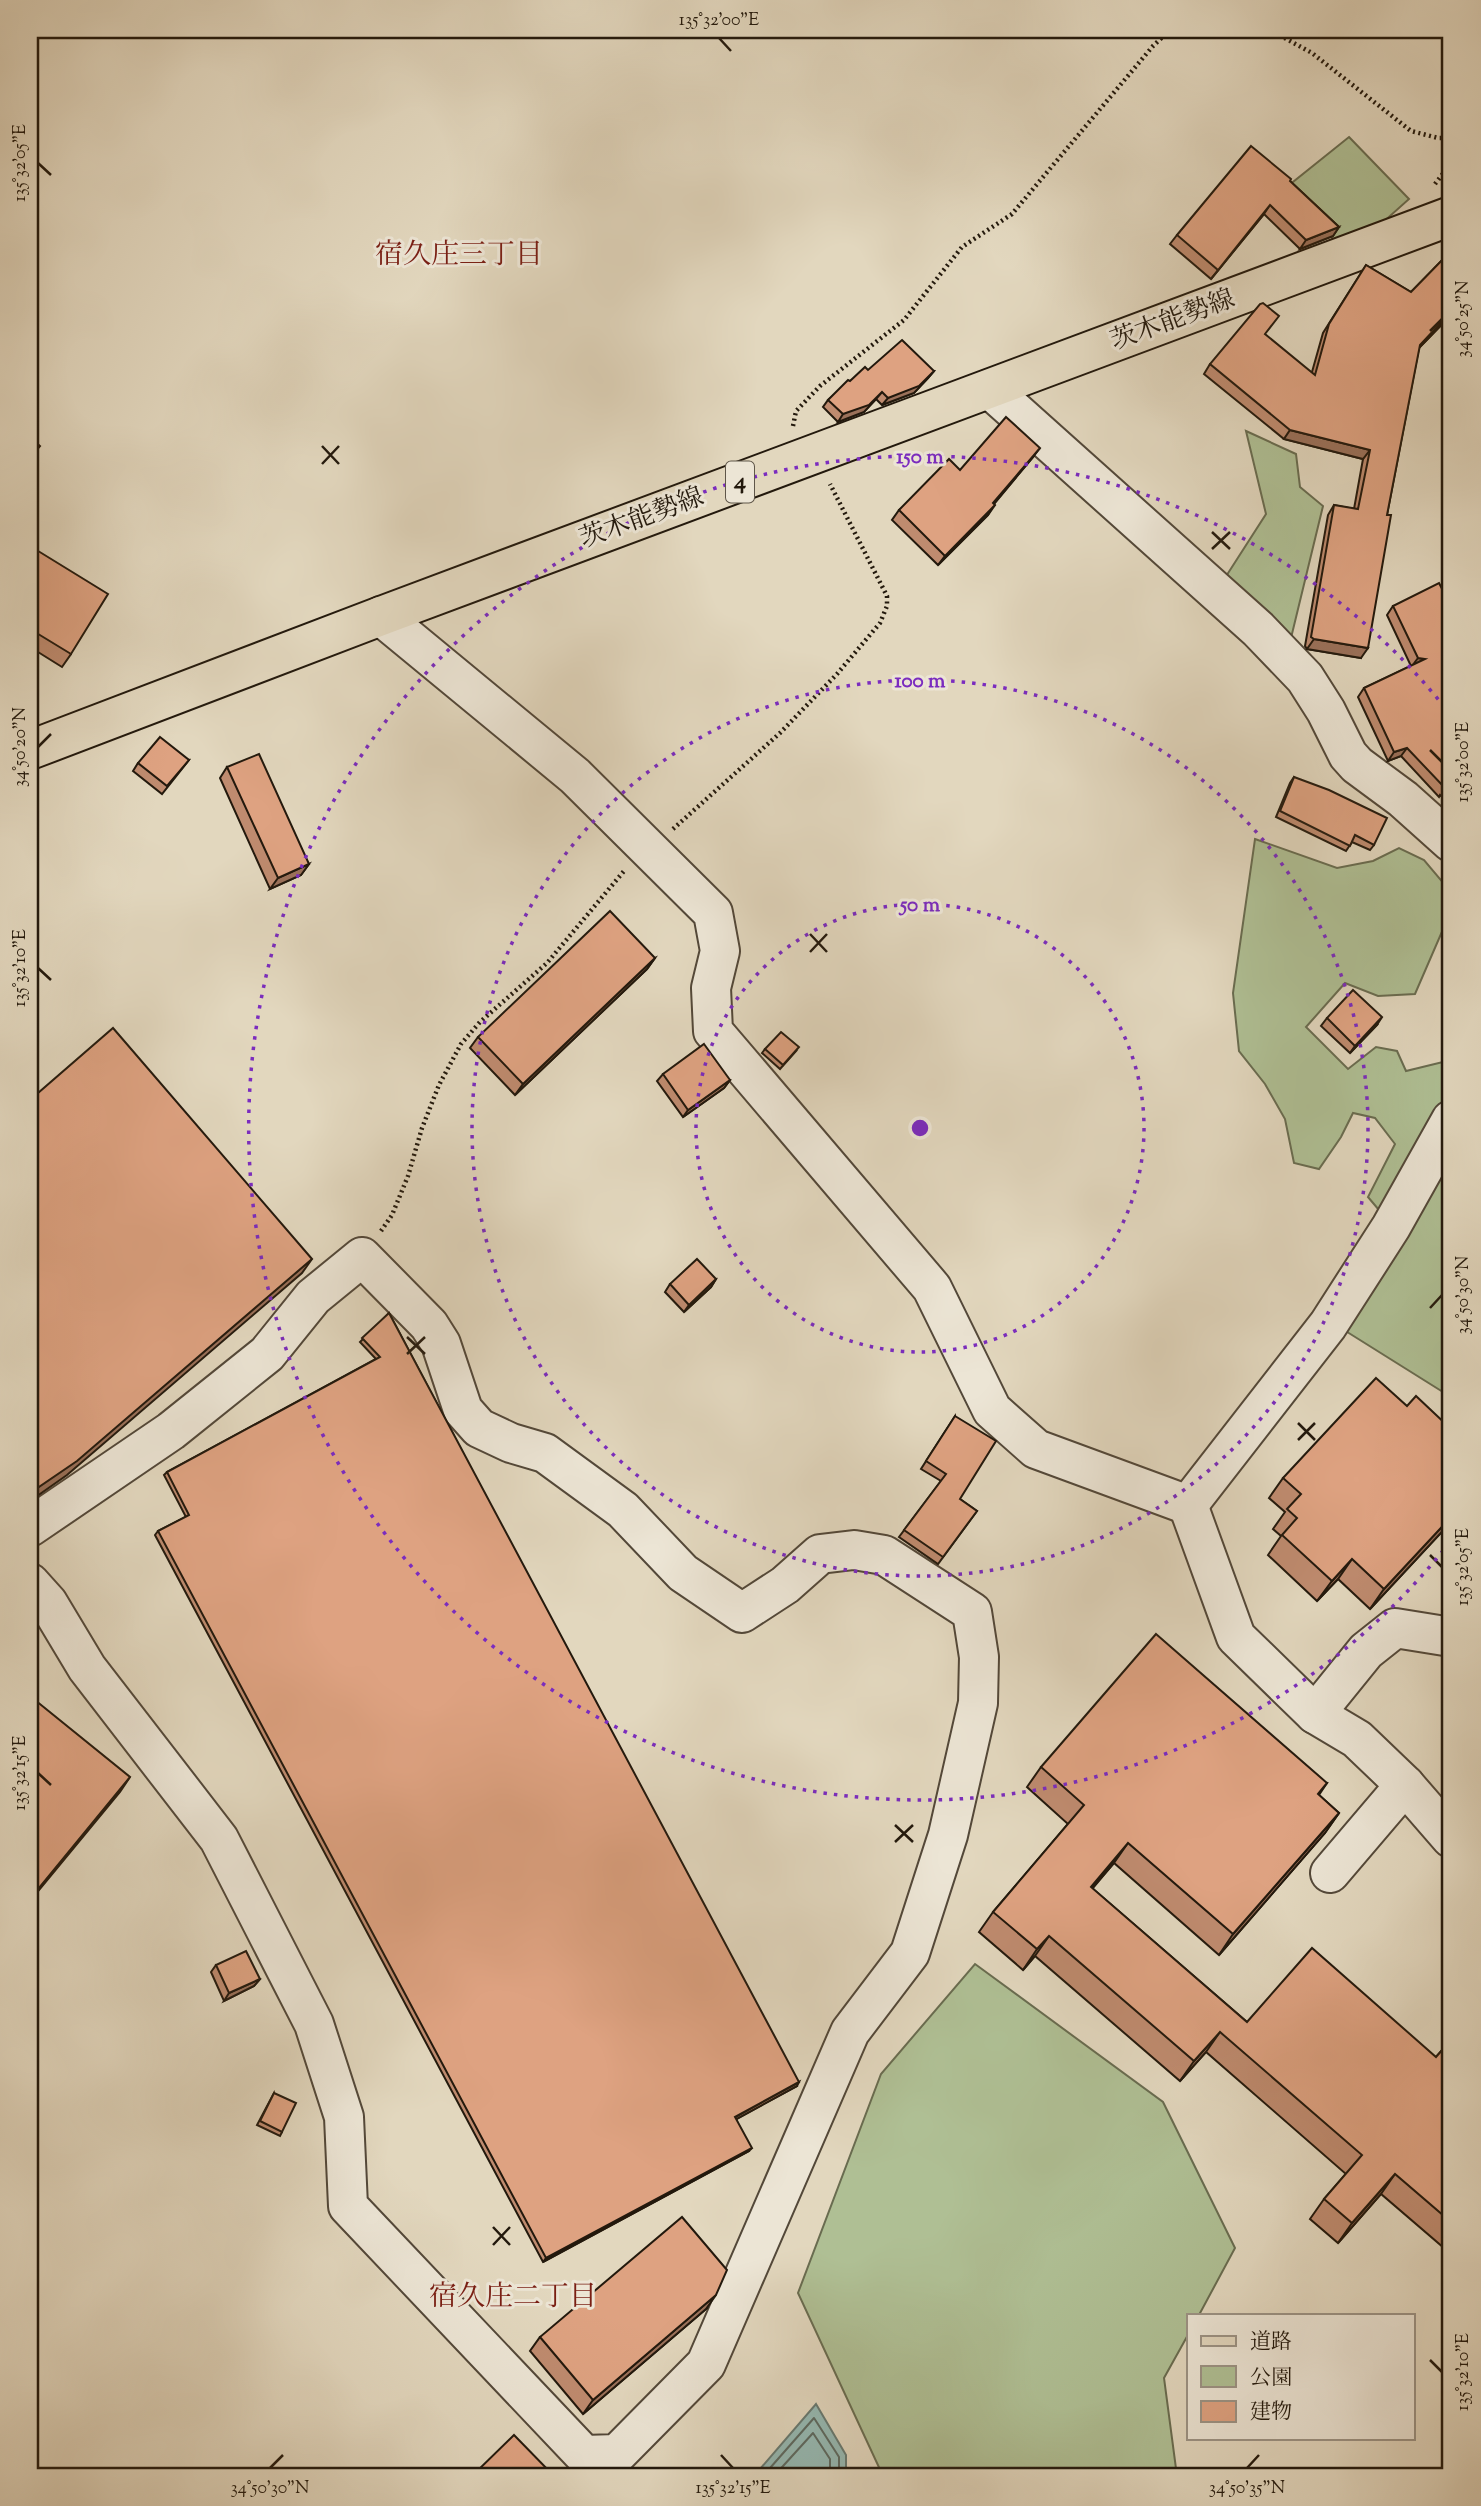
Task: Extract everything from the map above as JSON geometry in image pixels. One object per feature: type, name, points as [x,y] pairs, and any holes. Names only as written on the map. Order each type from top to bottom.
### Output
[{"type":"main road","name":"茨木能勢線","points":[[30,750],[1451,216]]},
{"type":"street","points":[[990,389],[1258,629],[1305,678],[1326,711],[1348,755],[1357,765],[1403,799],[1451,842]]},
{"type":"street","points":[[382,616],[575,776],[713,913],[720,951],[711,988],[713,1031],[932,1288],[992,1410],[1036,1449],[1188,1505],[1236,1637],[1315,1714],[1357,1739],[1405,1785],[1451,1838]]},
{"type":"street","points":[[1188,1505],[1328,1325],[1447,1133]]},
{"type":"street","points":[[30,1527],[171,1431],[267,1354],[313,1297],[362,1257],[429,1325],[441,1344],[463,1410],[479,1428],[511,1443],[545,1452],[622,1510],[683,1573],[742,1613],[785,1585],[821,1554],[854,1550],[884,1555],[972,1612],[979,1657],[978,1703],[948,1835],[910,1953],[850,2032],[706,2364],[617,2454],[583,2455],[348,2206],[344,2116],[314,2024],[219,1839],[87,1668],[48,1603],[30,1583]]},
{"type":"street","points":[[1315,1714],[1366,1651],[1395,1628],[1451,1637]]},
{"type":"street","points":[[1330,1873],[1405,1785]]},
{"type":"path","points":[[362,1257],[392,1215],[408,1176],[422,1128],[461,1044],[480,1022],[547,963],[626,869],[780,733],[837,674],[880,623],[887,607],[887,596],[791,433],[796,411],[820,386],[904,320],[962,247],[1012,214],[1153,46],[1170,30]]},
{"type":"path","points":[[1270,30],[1312,53],[1411,131],[1438,138],[1451,138]]},
{"type":"green space","points":[[1349,137],[1409,199],[1380,225],[1336,241],[1281,196],[1288,186]]},
{"type":"green space","points":[[1246,431],[1296,454],[1300,487],[1323,506],[1291,638],[1223,581],[1266,514]]},
{"type":"green space","points":[[1255,839],[1337,868],[1373,861],[1399,848],[1424,860],[1451,892],[1451,923],[1444,927],[1415,994],[1378,996],[1345,983],[1306,1027],[1348,1069],[1376,1047],[1397,1051],[1406,1071],[1451,1060],[1451,1098],[1384,1216],[1368,1197],[1395,1144],[1375,1118],[1353,1113],[1341,1137],[1319,1169],[1294,1163],[1285,1119],[1265,1084],[1239,1051],[1233,993]]},
{"type":"green space","points":[[1451,1172],[1451,1397],[1344,1330],[1436,1173]]},
{"type":"green space","points":[[975,1964],[1163,2102],[1235,2248],[1200,2314],[1187,2314],[1187,2337],[1164,2378],[1177,2476],[883,2476],[798,2293],[881,2074]]},
{"type":"water","points":[[816,2404],[846,2455],[846,2476],[754,2476]]},
{"type":"building","points":[[1251,146],[1291,179],[1290,181],[1339,227],[1306,240],[1270,205],[1218,270],[1177,235]]},
{"type":"building","points":[[1451,251],[1451,312],[1420,345],[1387,515],[1391,515],[1368,648],[1314,639],[1311,637],[1334,505],[1358,509],[1370,450],[1290,430],[1210,364],[1263,303],[1279,316],[1265,334],[1315,375],[1329,324],[1366,265],[1411,292]]},
{"type":"building","points":[[902,340],[934,371],[919,386],[888,398],[882,392],[869,405],[843,414],[828,400],[848,380],[865,367],[868,370]]},
{"type":"building","points":[[1006,417],[1040,448],[993,503],[995,505],[945,556],[899,510],[949,459],[960,470]]},
{"type":"building","points":[[30,437],[40,446],[30,458]]},
{"type":"building","points":[[30,546],[108,594],[71,654],[30,629]]},
{"type":"building","points":[[1439,583],[1449,602],[1451,600],[1451,791],[1407,748],[1394,752],[1364,688],[1425,659],[1418,658],[1393,606]]},
{"type":"building","points":[[160,737],[189,760],[167,786],[138,763]]},
{"type":"building","points":[[259,754],[309,864],[278,878],[227,767]]},
{"type":"building","points":[[1294,777],[1329,790],[1387,818],[1374,845],[1355,835],[1350,846],[1280,811]]},
{"type":"building","points":[[610,911],[655,958],[523,1084],[478,1037]]},
{"type":"building","points":[[1353,990],[1382,1017],[1355,1046],[1327,1018]]},
{"type":"building","points":[[113,1028],[312,1259],[77,1461],[30,1493],[30,1100]]},
{"type":"building","points":[[781,1032],[799,1047],[783,1065],[765,1049]]},
{"type":"building","points":[[704,1044],[730,1080],[688,1110],[663,1074]]},
{"type":"building","points":[[697,1259],[716,1279],[689,1305],[670,1284]]},
{"type":"building","points":[[389,1313],[799,2082],[735,2117],[752,2148],[546,2258],[158,1531],[189,1515],[167,1472],[380,1357],[362,1338]]},
{"type":"building","points":[[1376,1378],[1407,1406],[1416,1396],[1451,1429],[1451,1517],[1384,1589],[1352,1559],[1332,1581],[1282,1535],[1297,1518],[1287,1509],[1301,1494],[1283,1478]]},
{"type":"building","points":[[955,1416],[996,1441],[960,1499],[977,1511],[943,1557],[904,1530],[946,1474],[926,1461]]},
{"type":"building","points":[[1156,1634],[1327,1783],[1318,1794],[1339,1813],[1233,1934],[1128,1843],[1091,1887],[1247,2022],[1312,1948],[1436,2057],[1451,2040],[1451,2222],[1395,2174],[1352,2223],[1324,2199],[1362,2155],[1220,2032],[1194,2061],[1049,1936],[1037,1949],[993,1912],[1084,1805],[1041,1767]]},
{"type":"building","points":[[30,1696],[130,1777],[30,1899]]},
{"type":"building","points":[[246,1951],[260,1979],[229,1993],[216,1965]]},
{"type":"building","points":[[274,2093],[296,2103],[282,2132],[260,2121]]},
{"type":"building","points":[[682,2217],[727,2270],[716,2295],[593,2400],[540,2337]]},
{"type":"building","points":[[514,2435],[554,2476],[472,2476]]},
{"type":"district","name":"宿久庄三丁目","points":[[459,256]]},
{"type":"district","name":"宿久庄二丁目","points":[[513,2298]]}]
